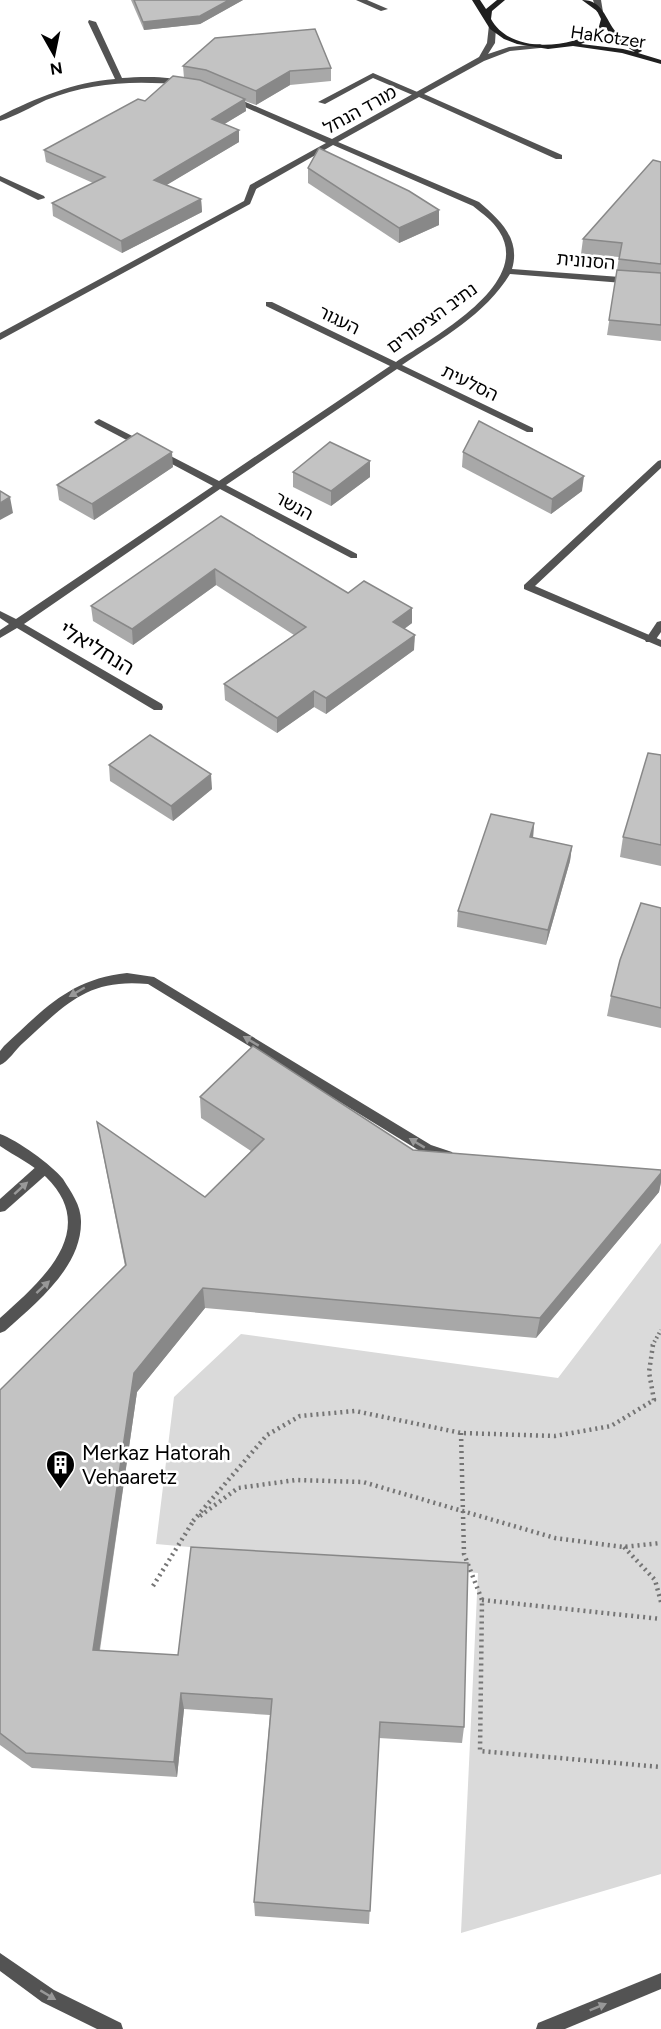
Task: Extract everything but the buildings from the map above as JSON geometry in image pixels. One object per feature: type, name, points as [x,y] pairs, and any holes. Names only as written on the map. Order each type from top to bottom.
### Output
[{"type":"street","points":[[360,0],[384,9]]},
{"type":"street","points":[[476,0],[492,27],[491,43],[482,59]]},
{"type":"street","points":[[488,18],[489,10],[501,0]]},
{"type":"street","points":[[586,0],[600,10]]},
{"type":"street","points":[[597,0],[600,10]]},
{"type":"street","name":"HaKotzer","points":[[600,10],[607,27],[618,39],[661,62]]},
{"type":"street","points":[[492,27],[507,38],[540,46],[560,46],[585,41],[597,34],[604,27],[605,18]]},
{"type":"street","points":[[92,22],[119,80]]},
{"type":"street","name":"מורד הנחל","points":[[0,337],[248,202],[253,187],[482,59],[509,49],[540,46]]},
{"type":"street","name":"HaKotzer","points":[[560,46],[604,48],[652,58]]},
{"type":"street","points":[[322,102],[373,75],[559,157]]},
{"type":"street","points":[[0,119],[60,91],[119,80],[161,80],[192,86]]},
{"type":"street","points":[[224,96],[461,196],[488,212],[499,222],[511,245],[509,271]]},
{"type":"street","points":[[0,178],[41,198]]},
{"type":"street","name":"הסנונית","points":[[509,271],[661,283]]},
{"type":"street","name":"נתיב הציפורים","points":[[0,635],[488,300],[509,271]]},
{"type":"street","name":"העגור","points":[[269,304],[395,365]]},
{"type":"street","name":"הסלעית","points":[[395,365],[530,430]]},
{"type":"street","name":"הנשר","points":[[99,422],[354,556]]},
{"type":"street","points":[[661,463],[528,587],[661,644]]},
{"type":"street","name":"הנחליאלי","points":[[0,614],[158,706]]},
{"type":"street","points":[[650,640],[661,624]]},
{"type":"street","points":[[0,1060],[8,1049],[74,992],[104,979],[128,976],[150,980],[427,1149],[458,1158]]},
{"type":"street","points":[[0,1139],[52,1175],[69,1196],[75,1224],[71,1249],[53,1278],[0,1327]]},
{"type":"street","points":[[0,1207],[43,1168]]},
{"type":"street","points":[[0,1961],[48,1996],[115,2029]]},
{"type":"street","points":[[544,2029],[661,1981]]},
{"type":"path","points":[[153,1586],[193,1521],[267,1435],[300,1416],[355,1411],[461,1433],[555,1436],[611,1426],[654,1400],[648,1375],[651,1345],[661,1330]]},
{"type":"path","points":[[461,1433],[464,1554],[482,1600],[480,1751],[661,1767]]},
{"type":"path","points":[[193,1521],[238,1488],[296,1480],[363,1482],[555,1538],[623,1546],[661,1543]]},
{"type":"path","points":[[623,1546],[655,1580],[661,1602]]},
{"type":"path","points":[[482,1600],[661,1618]]},
{"type":"shaded area","points":[[661,1243],[661,1874],[461,1933],[478,1573],[156,1544],[174,1397],[241,1334],[558,1378]]},
{"type":"place","name":"Merkaz Hatorah Vehaaretz","points":[[61,1490]]}]
